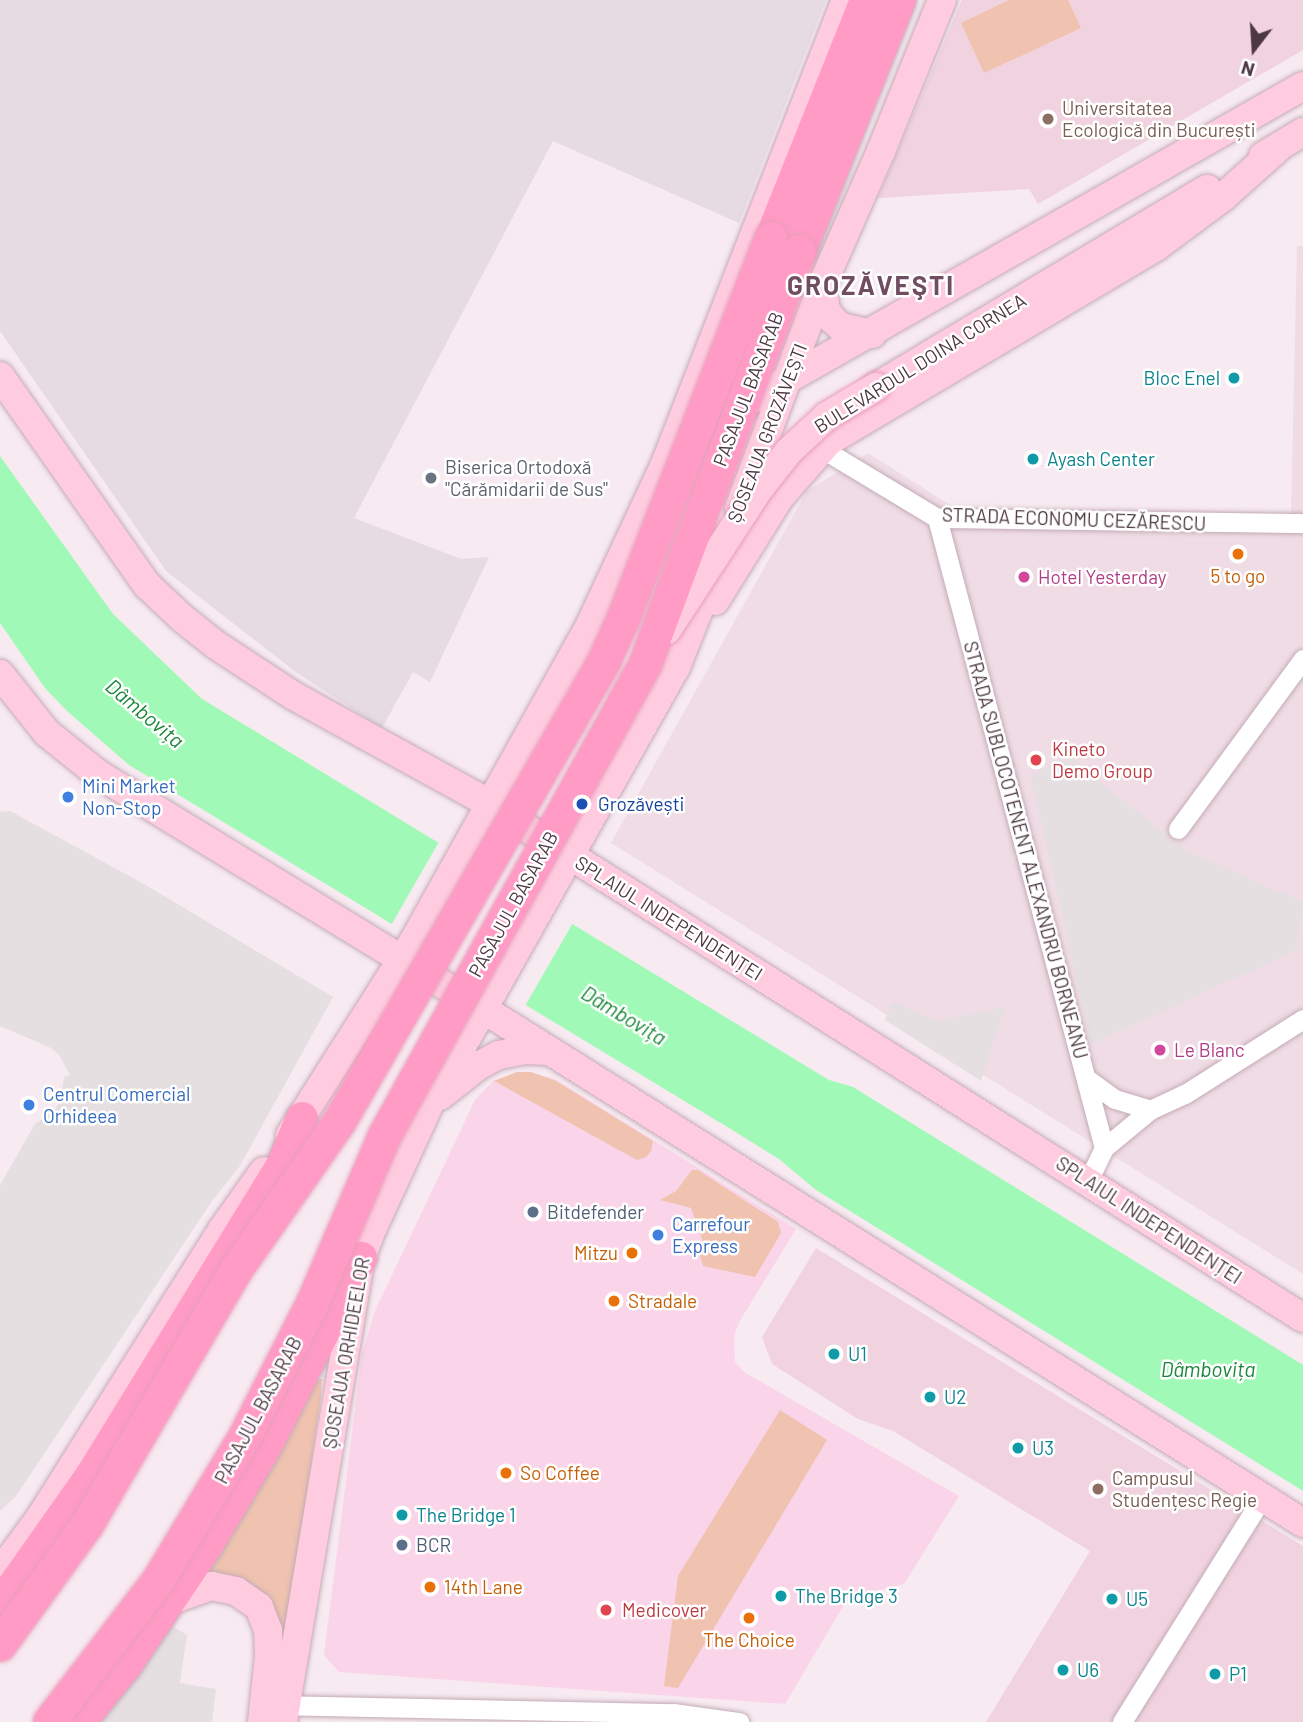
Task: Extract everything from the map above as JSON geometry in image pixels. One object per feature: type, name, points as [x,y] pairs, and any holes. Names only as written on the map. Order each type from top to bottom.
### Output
[{"type":"main road","points":[[0,1572],[67,1475],[222,1230],[302,1118],[406,951],[590,625],[665,464],[846,0]]},
{"type":"main road","name":"PASAJUL BASARAB","points":[[0,1645],[87,1525],[236,1270],[341,1121],[604,662],[624,620],[866,0]]},
{"type":"main road","name":"PASAJUL BASARAB","points":[[50,1722],[159,1580],[246,1435],[308,1314],[384,1137],[645,665],[800,251],[900,0]]},
{"type":"main road","name":"ȘOSEAUA GROZĂVEȘTI","points":[[551,888],[676,667],[789,380],[823,284],[942,0]]},
{"type":"main road","points":[[665,464],[687,436],[703,425],[872,334],[1303,86]]},
{"type":"main road","name":"BULEVARDUL DOINA CORNEA","points":[[645,665],[759,489],[789,451],[817,424],[1303,132]]},
{"type":"main road","name":"BULEVARDUL DOINA CORNEA","points":[[676,667],[780,497],[821,448],[1156,247],[1223,198],[1278,148]]},
{"type":"main road","points":[[823,284],[825,307],[832,318],[841,327],[872,334]]},
{"type":"main road","name":"SPLAIUL INDEPENDENȚEI","points":[[0,376],[147,585],[181,618],[294,696],[489,805],[1303,1318]]},
{"type":"main road","points":[[0,674],[36,721],[75,757],[146,805],[489,999],[551,1051],[1303,1523]]},
{"type":"main road","name":"ȘOSEAUA ORHIDEELOR","points":[[273,1713],[361,1258],[385,1198],[429,1105],[551,888]]},
{"type":"main road","points":[[429,1105],[478,1066],[499,1055],[524,1050],[551,1051]]},
{"type":"main road","points":[[0,1605],[54,1530],[282,1166],[302,1118]]},
{"type":"main road","points":[[80,1722],[164,1610],[266,1446],[361,1258]]},
{"type":"main road","points":[[164,1610],[212,1586],[236,1591],[259,1607],[268,1630],[273,1713]]},
{"type":"street","name":"STRADA ECONOMU CEZĂRESCU","points":[[821,448],[937,518],[1303,523]]},
{"type":"street","name":"STRADA SUBLOCOTENENT ALEXANDRU BORNEANU","points":[[937,518],[1104,1148]]},
{"type":"street","points":[[1178,830],[1303,659]]},
{"type":"street","points":[[1088,1181],[1104,1148],[1150,1110],[1185,1094],[1303,1018]]},
{"type":"street","points":[[1087,1079],[1115,1099],[1150,1110]]},
{"type":"street","points":[[1122,1722],[1262,1498]]},
{"type":"street","points":[[273,1713],[673,1713],[739,1722]]},
{"type":"shaded area","points":[[0,0],[826,0],[739,223],[553,141],[354,518],[461,559],[489,557],[430,682],[413,672],[382,728],[297,673],[166,571],[0,331]]},
{"type":"shaded area","name":"Universitatea Ecologică din București","points":[[962,0],[1303,0],[1303,50],[1038,204],[1029,189],[878,198]]},
{"type":"shaded area","points":[[1009,0],[1068,0],[1081,28],[984,73],[961,23]]},
{"type":"shaded area","points":[[1297,246],[1303,246],[1303,1274],[611,843],[807,491],[868,453],[961,512],[1291,513]]},
{"type":"shaded area","points":[[1067,755],[1185,850],[1303,902],[1297,950],[1091,1044],[1031,777]]},
{"type":"shaded area","points":[[10,811],[144,884],[333,997],[240,1166],[212,1201],[16,1496],[0,1511],[0,1185],[35,1124],[54,1111],[61,1099],[64,1077],[70,1075],[59,1055],[51,1048],[0,1026],[0,812]]},
{"type":"shaded area","points":[[892,1002],[938,1021],[1005,1007],[981,1081],[885,1020]]},
{"type":"shaded area","points":[[517,1072],[530,1072],[555,1079],[796,1229],[739,1322],[734,1336],[735,1362],[744,1372],[959,1496],[904,1584],[848,1598],[785,1704],[339,1672],[324,1655],[362,1354],[375,1311],[475,1100],[493,1081]]},
{"type":"shaded area","points":[[517,1072],[531,1072],[556,1081],[653,1141],[651,1151],[646,1157],[637,1160],[494,1081]]},
{"type":"shaded area","points":[[692,1170],[698,1170],[778,1222],[781,1233],[755,1277],[703,1266],[698,1247],[704,1245],[691,1208],[660,1200],[676,1191]]},
{"type":"shaded area","name":"Campusul Studențesc Regie","points":[[816,1248],[1303,1546],[1303,1722],[986,1722],[1090,1551],[893,1431],[858,1419],[772,1364],[762,1337]]},
{"type":"shaded area","points":[[318,1379],[322,1379],[321,1397],[287,1630],[283,1632],[207,1573]]},
{"type":"shaded area","points":[[780,1410],[827,1440],[678,1688],[664,1686],[678,1576]]},
{"type":"shaded area","points":[[172,1626],[187,1635],[180,1683],[216,1689],[212,1722],[99,1722]]},
{"type":"water","name":"Dâmbovița","points":[[0,456],[113,614],[202,699],[829,1080],[853,1087],[1303,1365],[1303,1491],[816,1190],[779,1159],[734,1131],[129,765],[45,688],[0,623]]},
{"type":"pier","points":[[440,840],[574,921],[525,1006],[390,927]]},
{"type":"place","name":"Universitatea Ecologică din București","points":[[1048,119]]},
{"type":"place","name":"Bloc Enel","points":[[1234,378]]},
{"type":"place","name":"Ayash Center","points":[[1033,459]]},
{"type":"place","name":"Biserica Ortodoxă \"Cărămidarii de Sus\"","points":[[431,478]]},
{"type":"place","name":"5 to go","points":[[1238,554]]},
{"type":"place","name":"Hotel Yesterday","points":[[1024,577]]},
{"type":"place","name":"Kineto Demo Group","points":[[1036,760]]},
{"type":"place","name":"Mini Market Non-Stop","points":[[68,797]]},
{"type":"place","name":"Grozăvești","points":[[582,804]]},
{"type":"place","name":"Le Blanc","points":[[1160,1050]]},
{"type":"place","name":"Centrul Comercial Orhideea","points":[[29,1105]]},
{"type":"place","name":"Bitdefender","points":[[533,1212]]},
{"type":"place","name":"Carrefour Express","points":[[658,1235]]},
{"type":"place","name":"Mitzu","points":[[632,1253]]},
{"type":"place","name":"Stradale","points":[[614,1301]]},
{"type":"place","name":"U1","points":[[834,1354]]},
{"type":"place","name":"U2","points":[[930,1397]]},
{"type":"place","name":"U3","points":[[1018,1448]]},
{"type":"place","name":"So Coffee","points":[[506,1473]]},
{"type":"place","name":"Campusul Studențesc Regie","points":[[1098,1489]]},
{"type":"place","name":"The Bridge 1","points":[[402,1515]]},
{"type":"place","name":"BCR","points":[[402,1545]]},
{"type":"place","name":"14th Lane","points":[[430,1587]]},
{"type":"place","name":"The Bridge 3","points":[[781,1596]]},
{"type":"place","name":"U5","points":[[1112,1599]]},
{"type":"place","name":"Medicover","points":[[606,1610]]},
{"type":"place","name":"The Choice","points":[[749,1618]]},
{"type":"place","name":"U6","points":[[1063,1670]]},
{"type":"place","name":"P1","points":[[1215,1674]]},
{"type":"district","name":"GROZĂVEŞTI","points":[[871,285]]}]
